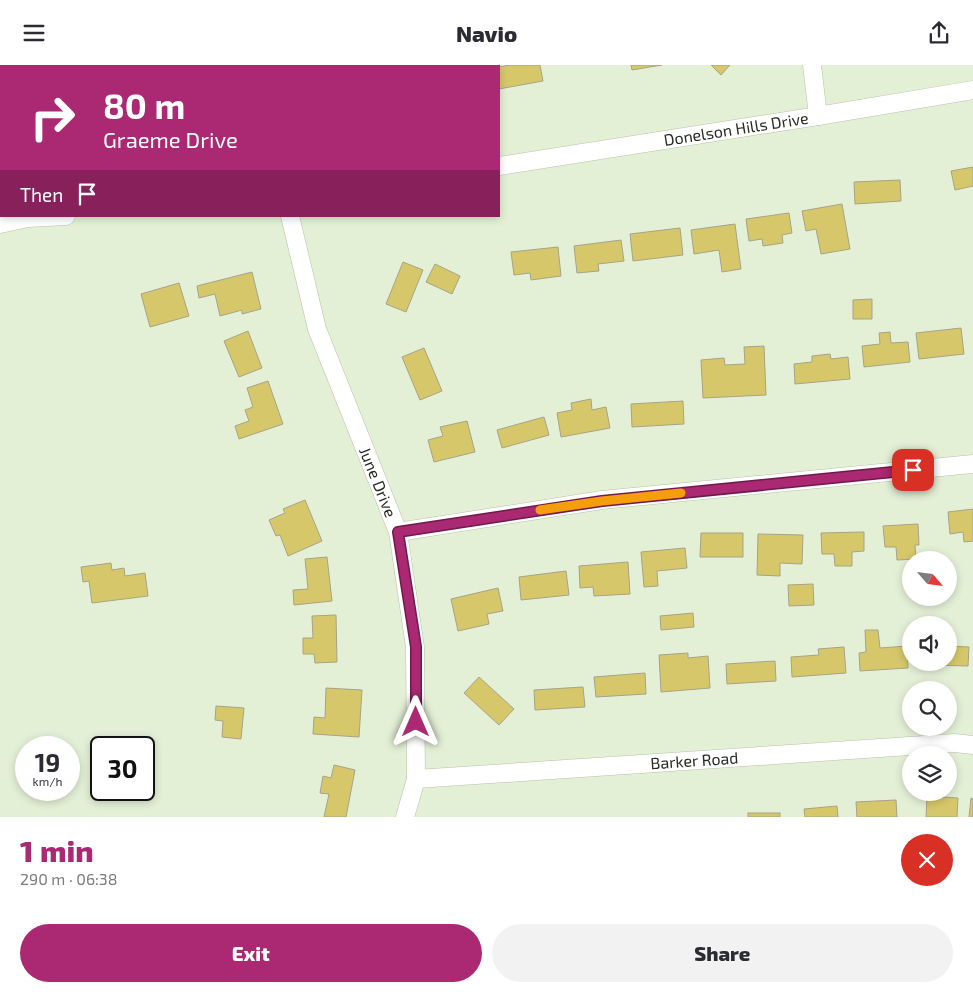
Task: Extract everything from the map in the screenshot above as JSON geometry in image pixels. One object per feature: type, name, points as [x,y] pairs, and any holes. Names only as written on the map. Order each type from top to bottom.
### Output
[{"type":"street","points":[[812,65],[818,116]]},
{"type":"street","name":"Donelson Hills Drive","points":[[500,166],[818,116],[973,89]]},
{"type":"street","points":[[0,224],[28,218],[47,217]]},
{"type":"street","name":"June Drive","points":[[290,217],[317,329],[398,532],[416,647],[416,779],[405,817]]},
{"type":"street","points":[[398,532],[602,501],[973,464]]},
{"type":"street","name":"Barker Road","points":[[416,779],[955,743],[973,745]]},
{"type":"building","points":[[540,65],[543,81],[500,89],[500,67]]},
{"type":"building","points":[[631,65],[662,65],[632,70]]},
{"type":"building","points":[[711,65],[730,65],[721,75]]},
{"type":"building","points":[[973,167],[973,186],[955,190],[951,171]]},
{"type":"building","points":[[900,180],[901,201],[855,204],[854,182]]},
{"type":"building","points":[[842,204],[850,249],[821,254],[816,229],[806,231],[802,211]]},
{"type":"building","points":[[789,213],[792,233],[782,235],[783,243],[763,246],[762,239],[749,241],[746,219]]},
{"type":"building","points":[[735,224],[741,269],[722,272],[719,250],[694,254],[691,230]]},
{"type":"building","points":[[680,228],[683,255],[633,261],[630,234]]},
{"type":"building","points":[[621,240],[624,261],[598,264],[599,271],[577,273],[574,246]]},
{"type":"building","points":[[558,247],[561,276],[531,280],[530,273],[514,275],[511,252]]},
{"type":"building","points":[[403,262],[423,270],[406,312],[386,304]]},
{"type":"building","points":[[435,264],[460,276],[452,294],[426,282]]},
{"type":"building","points":[[252,272],[261,309],[242,314],[242,310],[220,316],[215,294],[199,298],[197,286]]},
{"type":"building","points":[[179,283],[189,316],[150,327],[141,294]]},
{"type":"building","points":[[872,299],[872,319],[853,319],[853,300]]},
{"type":"building","points":[[961,328],[964,354],[919,359],[916,333]]},
{"type":"building","points":[[248,331],[262,368],[239,377],[224,341]]},
{"type":"building","points":[[890,332],[891,343],[908,342],[910,362],[864,367],[862,346],[880,344],[879,333]]},
{"type":"building","points":[[764,346],[766,395],[703,398],[701,360],[724,358],[725,365],[745,364],[744,347]]},
{"type":"building","points":[[424,348],[442,391],[420,400],[402,357]]},
{"type":"building","points":[[830,354],[831,359],[848,357],[850,379],[795,384],[794,364],[812,362],[812,356]]},
{"type":"building","points":[[268,381],[283,424],[239,439],[235,426],[249,421],[245,410],[253,407],[247,388]]},
{"type":"building","points":[[591,399],[592,410],[606,407],[610,428],[561,437],[557,413],[572,410],[571,403]]},
{"type":"building","points":[[683,401],[684,424],[632,427],[631,404]]},
{"type":"building","points":[[544,417],[549,435],[502,448],[497,430]]},
{"type":"building","points":[[467,421],[475,452],[434,462],[428,440],[443,436],[440,427]]},
{"type":"building","points":[[305,500],[322,541],[288,556],[280,535],[276,536],[269,520],[285,513],[283,509]]},
{"type":"building","points":[[973,509],[973,541],[964,542],[963,532],[950,534],[948,512]]},
{"type":"building","points":[[918,524],[919,545],[915,545],[915,551],[902,551],[902,560],[897,560],[896,547],[885,547],[883,526]]},
{"type":"building","points":[[864,532],[864,551],[852,552],[852,566],[835,566],[834,554],[822,554],[821,533]]},
{"type":"building","points":[[701,533],[743,533],[743,557],[700,557]]},
{"type":"building","points":[[758,534],[803,535],[802,564],[780,563],[780,576],[757,575]]},
{"type":"building","points":[[685,548],[687,568],[657,571],[658,586],[644,587],[641,552]]},
{"type":"building","points":[[327,557],[332,601],[294,605],[293,590],[308,589],[305,559]]},
{"type":"building","points":[[628,562],[630,594],[594,596],[593,587],[580,588],[579,566]]},
{"type":"building","points":[[111,563],[112,570],[124,568],[125,576],[145,573],[148,596],[92,603],[89,581],[83,582],[81,567]]},
{"type":"building","points":[[566,571],[569,595],[521,600],[519,577]]},
{"type":"building","points":[[813,584],[814,605],[789,606],[788,585]]},
{"type":"building","points":[[498,588],[503,611],[487,614],[489,624],[458,631],[451,599]]},
{"type":"building","points":[[693,613],[694,627],[661,630],[660,616]]},
{"type":"building","points":[[336,615],[337,662],[315,663],[314,654],[303,654],[303,638],[313,638],[312,616]]},
{"type":"building","points":[[865,630],[878,630],[880,648],[902,646],[902,668],[860,671],[859,653],[866,652]]},
{"type":"building","points":[[957,646],[969,647],[968,666],[957,666]]},
{"type":"building","points":[[844,647],[846,673],[792,677],[791,657],[819,655],[818,649]]},
{"type":"building","points":[[688,653],[688,658],[708,656],[710,688],[661,692],[659,655]]},
{"type":"building","points":[[775,661],[776,681],[727,684],[726,664]]},
{"type":"building","points":[[645,673],[646,694],[596,697],[594,677]]},
{"type":"building","points":[[479,677],[514,709],[499,725],[464,693]]},
{"type":"building","points":[[583,687],[585,707],[535,710],[534,690]]},
{"type":"building","points":[[326,688],[362,690],[359,737],[313,734],[314,717],[325,718]]},
{"type":"building","points":[[216,706],[244,708],[241,739],[222,737],[223,721],[215,720]]},
{"type":"building","points":[[334,765],[355,770],[346,817],[324,817],[329,794],[320,793],[323,776],[331,778]]},
{"type":"building","points":[[958,798],[957,817],[926,817],[927,801],[957,801]]},
{"type":"building","points":[[971,798],[973,799],[973,817],[969,817]]},
{"type":"building","points":[[896,800],[897,817],[857,817],[856,802]]},
{"type":"building","points":[[837,806],[838,817],[805,817],[804,809]]},
{"type":"building","points":[[748,813],[780,813],[780,817],[748,817]]},
{"type":"slow traffic","points":[[540,510],[602,501],[681,493]]},
{"type":"route","points":[[416,722],[416,647],[398,532],[602,501],[913,470]]}]
